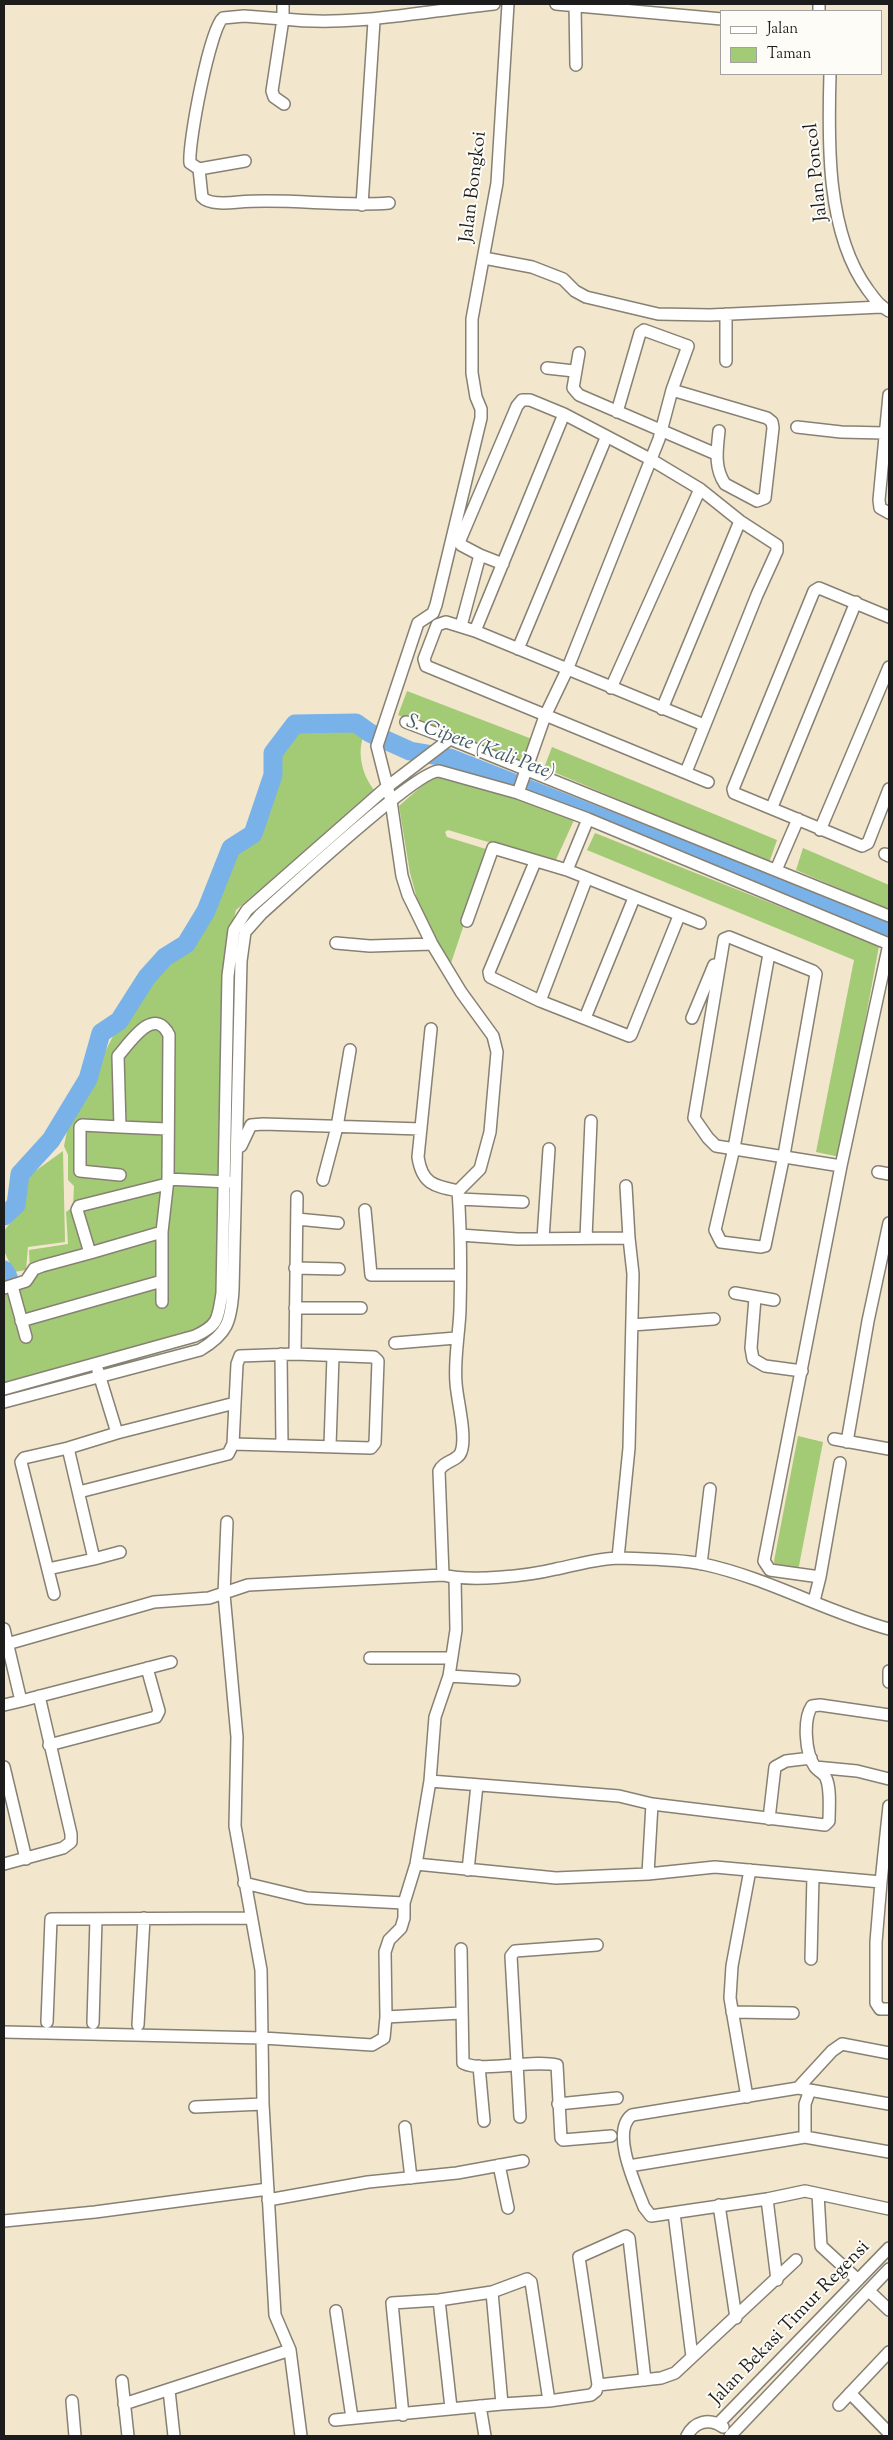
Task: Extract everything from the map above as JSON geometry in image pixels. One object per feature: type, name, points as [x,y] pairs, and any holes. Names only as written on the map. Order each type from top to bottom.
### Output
[{"type":"street","points":[[283,4],[283,19],[272,91],[274,96],[284,104]]},
{"type":"street","points":[[245,161],[200,169],[190,162],[189,157],[206,63],[219,21],[223,18],[244,16],[310,22],[374,21],[438,10],[494,4]]},
{"type":"street","name":"Jalan Bongkoi","points":[[388,787],[377,746],[380,731],[418,623],[433,612],[443,579],[481,418],[481,409],[476,397],[472,373],[472,319],[497,183],[508,4]]},
{"type":"street","points":[[556,4],[575,4],[720,19]]},
{"type":"street","points":[[575,4],[576,65]]},
{"type":"street","points":[[362,205],[374,21]]},
{"type":"street","name":"Jalan Poncol","points":[[830,75],[831,164],[836,210],[856,274],[885,309]]},
{"type":"street","points":[[200,169],[202,197],[213,202],[282,200],[362,205],[389,203]]},
{"type":"street","points":[[484,258],[532,267],[563,279],[575,291],[586,297],[658,314],[885,309]]},
{"type":"street","points":[[726,314],[726,361]]},
{"type":"street","points":[[519,790],[527,774],[545,716],[567,670],[660,435],[672,390],[688,346],[642,331],[640,332],[617,412]]},
{"type":"street","points":[[579,353],[574,371],[575,392],[660,435],[716,454]]},
{"type":"street","points":[[548,368],[574,371]]},
{"type":"street","points":[[672,390],[767,418],[772,422],[774,428],[765,498],[757,501],[726,484],[719,474],[716,454],[719,431]]},
{"type":"street","points":[[889,395],[879,500],[880,508],[889,513]]},
{"type":"street","points":[[503,564],[480,556],[461,545],[460,540],[517,406],[522,400],[530,400],[564,414],[606,438],[651,457],[700,489],[740,521],[777,545],[778,551],[757,595],[686,772]]},
{"type":"street","points":[[476,631],[564,414]]},
{"type":"street","points":[[797,427],[841,432],[885,433]]},
{"type":"street","points":[[518,649],[606,438]]},
{"type":"street","points":[[611,688],[700,489]]},
{"type":"street","points":[[662,709],[740,521]]},
{"type":"street","points":[[461,626],[480,556]]},
{"type":"street","points":[[889,617],[819,588],[814,591],[733,789],[734,792],[820,830],[865,845],[868,843],[889,789]]},
{"type":"street","points":[[772,808],[856,602]]},
{"type":"street","points":[[704,725],[476,631],[446,622],[437,625],[424,659],[426,666],[708,782]]},
{"type":"street","points":[[820,830],[889,667]]},
{"type":"street","points":[[406,722],[450,739],[527,774],[776,870],[889,916]]},
{"type":"street","points":[[4,1389],[195,1336],[210,1329],[215,1324],[222,1293],[228,961],[234,930],[247,910],[388,787],[450,739]]},
{"type":"street","points":[[4,1402],[200,1350],[222,1335],[232,1310],[241,962],[245,932],[261,914],[391,801],[434,771],[519,790],[889,944],[841,1166],[764,1561],[770,1570],[820,1577]]},
{"type":"street","points":[[388,787],[402,876],[408,895],[432,944],[461,992],[493,1036],[498,1052],[490,1132],[480,1169],[458,1195],[460,1312],[456,1338],[456,1381],[462,1451],[441,1466],[439,1471],[443,1575]]},
{"type":"street","points":[[566,870],[588,819]]},
{"type":"street","points":[[776,870],[798,819]]},
{"type":"street","points":[[467,921],[493,848],[566,870],[586,880],[700,923]]},
{"type":"street","points":[[535,862],[489,972],[492,980],[585,1018],[632,1035],[679,916]]},
{"type":"street","points":[[540,1001],[586,880]]},
{"type":"street","points":[[585,1018],[634,898]]},
{"type":"street","points":[[692,1018],[724,939],[729,937],[813,971],[816,974],[784,1156],[765,1246],[760,1248],[721,1242],[715,1230],[734,1148],[769,954]]},
{"type":"street","points":[[336,943],[378,946],[432,944]]},
{"type":"street","points":[[722,946],[694,1118],[716,1146],[841,1166]]},
{"type":"street","points":[[228,961],[241,962]]},
{"type":"street","points":[[120,1127],[118,1056],[142,1028],[156,1024],[163,1026],[169,1035],[168,1181],[162,1232],[162,1302]]},
{"type":"street","points":[[431,1029],[418,1157],[424,1177],[439,1187],[458,1195],[523,1202]]},
{"type":"street","points":[[323,1180],[337,1127],[350,1050]]},
{"type":"street","points":[[586,1238],[591,1121]]},
{"type":"street","points":[[120,1175],[82,1173],[80,1148],[82,1125],[167,1128]]},
{"type":"street","points":[[237,1155],[251,1125],[421,1130]]},
{"type":"street","points":[[543,1239],[549,1149]]},
{"type":"street","points":[[90,1253],[78,1216],[79,1206],[168,1181],[236,1183]]},
{"type":"street","points":[[618,1558],[629,1448],[632,1325],[633,1274],[626,1186]]},
{"type":"street","points":[[294,1354],[297,1197]]},
{"type":"street","points":[[365,1210],[370,1275],[458,1274]]},
{"type":"street","points":[[297,1219],[338,1223]]},
{"type":"street","points":[[847,1442],[868,1321],[889,1223]]},
{"type":"street","points":[[26,1337],[8,1287],[26,1281],[34,1269],[162,1232]]},
{"type":"street","points":[[460,1235],[543,1239],[629,1238]]},
{"type":"street","points":[[295,1268],[339,1269]]},
{"type":"street","points":[[21,1320],[162,1281]]},
{"type":"street","points":[[735,1293],[774,1300]]},
{"type":"street","points":[[755,1298],[751,1348],[753,1359],[765,1366],[802,1371]]},
{"type":"street","points":[[295,1308],[361,1308]]},
{"type":"street","points":[[632,1325],[714,1319]]},
{"type":"street","points":[[395,1343],[456,1338]]},
{"type":"street","points":[[281,1354],[282,1445]]},
{"type":"street","points":[[79,1492],[228,1454],[233,1444],[237,1358],[244,1355],[294,1354],[374,1357],[378,1362],[375,1443],[371,1448],[233,1444]]},
{"type":"street","points":[[330,1446],[333,1356]]},
{"type":"street","points":[[96,1364],[117,1433]]},
{"type":"street","points":[[54,1594],[21,1462],[24,1458],[236,1403]]},
{"type":"street","points":[[834,1439],[889,1449]]},
{"type":"street","points":[[68,1448],[94,1559]]},
{"type":"street","points":[[814,1601],[840,1463]]},
{"type":"street","points":[[701,1564],[710,1489]]},
{"type":"street","points":[[227,1522],[224,1594],[237,1737],[234,1826],[250,1918],[262,1970],[263,2104],[275,2315],[290,2350],[301,2436]]},
{"type":"street","points":[[48,1569],[120,1552]]},
{"type":"street","points":[[7,1644],[154,1602],[209,1598],[248,1585],[443,1575],[455,1578],[526,1574],[618,1558],[701,1564],[814,1601],[862,1622],[889,1629]]},
{"type":"street","points":[[4,2032],[264,2038],[372,2044],[384,2038],[386,2017],[385,1952],[390,1940],[401,1928],[404,1918],[404,1903],[416,1864],[430,1781],[435,1717],[449,1676],[456,1630],[455,1578]]},
{"type":"street","points":[[4,1629],[21,1701]]},
{"type":"street","points":[[370,1658],[452,1658]]},
{"type":"street","points":[[4,1705],[171,1662]]},
{"type":"street","points":[[49,1745],[156,1717],[159,1711],[147,1668]]},
{"type":"street","points":[[889,1671],[889,1682]]},
{"type":"street","points":[[449,1676],[514,1680]]},
{"type":"street","points":[[4,1864],[63,1848],[71,1842],[71,1834],[39,1696]]},
{"type":"street","points":[[430,1781],[619,1796],[652,1804],[710,1809],[828,1824],[828,1784],[825,1776],[813,1763],[807,1726],[808,1712],[812,1706],[837,1707],[889,1715]]},
{"type":"street","points":[[769,1818],[775,1767],[786,1761],[813,1763],[889,1779]]},
{"type":"street","points":[[4,1767],[26,1859]]},
{"type":"street","points":[[468,1870],[477,1785]]},
{"type":"street","points":[[648,1874],[652,1804]]},
{"type":"street","points":[[889,1812],[886,1860],[881,1882],[876,1942],[876,2002],[880,2009],[889,2009]]},
{"type":"street","points":[[416,1864],[556,1878],[648,1874],[715,1867],[881,1882]]},
{"type":"street","points":[[747,2098],[730,1998],[732,1966],[750,1870]]},
{"type":"street","points":[[812,1959],[813,1876]]},
{"type":"street","points":[[244,1883],[307,1898],[404,1903]]},
{"type":"street","points":[[93,2023],[96,1918]]},
{"type":"street","points":[[138,2025],[144,1918]]},
{"type":"street","points":[[47,2022],[51,1919],[250,1918]]},
{"type":"street","points":[[520,2117],[513,1953],[597,1945]]},
{"type":"street","points":[[461,1949],[463,2062],[479,2066],[557,2065],[558,2104],[563,2140],[611,2136]]},
{"type":"street","points":[[732,2012],[793,2012]]},
{"type":"street","points":[[386,2017],[461,2013]]},
{"type":"street","points":[[798,2088],[832,2051],[842,2044],[889,2053]]},
{"type":"street","points":[[479,2066],[484,2121]]},
{"type":"street","points":[[889,2104],[798,2088],[632,2116],[627,2119],[622,2137],[629,2166],[647,2212],[651,2216],[766,2199],[805,2191],[889,2209]]},
{"type":"street","points":[[805,2137],[805,2104],[810,2090]]},
{"type":"street","points":[[558,2104],[617,2098]]},
{"type":"street","points":[[196,2107],[263,2104]]},
{"type":"street","points":[[405,2127],[411,2178]]},
{"type":"street","points":[[629,2166],[805,2137],[889,2152]]},
{"type":"street","points":[[4,2221],[268,2195],[411,2178],[523,2161]]},
{"type":"street","points":[[499,2165],[508,2208]]},
{"type":"street","points":[[818,2194],[820,2244],[858,2280]]},
{"type":"street","points":[[766,2199],[778,2280]]},
{"type":"street","points":[[719,2205],[736,2318]]},
{"type":"street","points":[[674,2213],[692,2357]]},
{"type":"street","points":[[335,2420],[403,2415],[451,2408],[549,2401],[590,2395],[596,2391],[598,2385],[578,2257],[626,2236],[629,2238],[645,2380]]},
{"type":"street","name":"Jalan Bekasi Timur Regensi","points":[[718,2424],[889,2248]]},
{"type":"street","points":[[598,2385],[645,2380],[675,2373],[778,2280],[796,2260]]},
{"type":"street","name":"Jalan Bekasi Timur Regensi","points":[[730,2436],[889,2269]]},
{"type":"street","points":[[403,2415],[390,2307],[395,2302],[439,2300],[492,2292],[527,2279],[531,2282],[549,2401]]},
{"type":"street","points":[[869,2291],[889,2310]]},
{"type":"street","points":[[492,2292],[502,2404]]},
{"type":"street","points":[[880,2302],[889,2292]]},
{"type":"street","points":[[439,2300],[451,2408]]},
{"type":"street","points":[[336,2312],[352,2418]]},
{"type":"street","points":[[124,2404],[290,2350]]},
{"type":"street","points":[[838,2405],[889,2353]]},
{"type":"street","points":[[122,2382],[128,2436]]},
{"type":"street","points":[[169,2390],[174,2436]]},
{"type":"street","points":[[850,2393],[889,2434]]},
{"type":"street","points":[[72,2401],[75,2436]]},
{"type":"street","points":[[480,2406],[485,2436]]},
{"type":"street","points":[[685,2436],[697,2425],[704,2422],[718,2424],[730,2436]]},
{"type":"green space","points":[[407,691],[532,739],[523,763],[398,715]]},
{"type":"green space","points":[[355,726],[364,735],[361,750],[362,766],[368,781],[377,793],[236,910],[225,955],[215,1317],[203,1330],[4,1382],[4,1282],[30,1273],[29,1250],[68,1244],[66,1212],[73,1207],[74,1186],[68,1180],[68,1155],[64,1146],[68,1126],[112,1038],[162,966],[189,946],[215,901],[233,852],[257,835],[279,775],[277,754],[297,728]]},
{"type":"green space","points":[[552,747],[777,840],[769,863],[544,768]]},
{"type":"green space","points":[[434,775],[501,790],[574,820],[555,862],[448,830],[445,832],[447,837],[489,850],[450,966],[421,913],[410,873],[399,806]]},
{"type":"green space","points":[[595,833],[879,946],[840,1157],[816,1152],[854,960],[587,850]]},
{"type":"green space","points":[[803,848],[889,885],[889,910],[796,870]]},
{"type":"green space","points":[[63,1151],[65,1242],[28,1247],[26,1270],[14,1272],[4,1251],[4,1231],[25,1203],[27,1177]]},
{"type":"green space","points":[[798,1436],[823,1442],[798,1571],[775,1566],[774,1561]]},
{"type":"waterway","name":"S. Cipete (Kali Pete)","points":[[4,1216],[16,1205],[20,1174],[51,1140],[88,1079],[101,1033],[119,1021],[147,977],[165,957],[186,944],[206,911],[231,848],[253,834],[273,775],[273,753],[295,724],[356,723],[370,733],[410,751],[450,758],[889,931]]},
{"type":"waterway","name":"S. Cipete (Kali Pete)","points":[[4,1270],[8,1277],[4,1278]]}]
